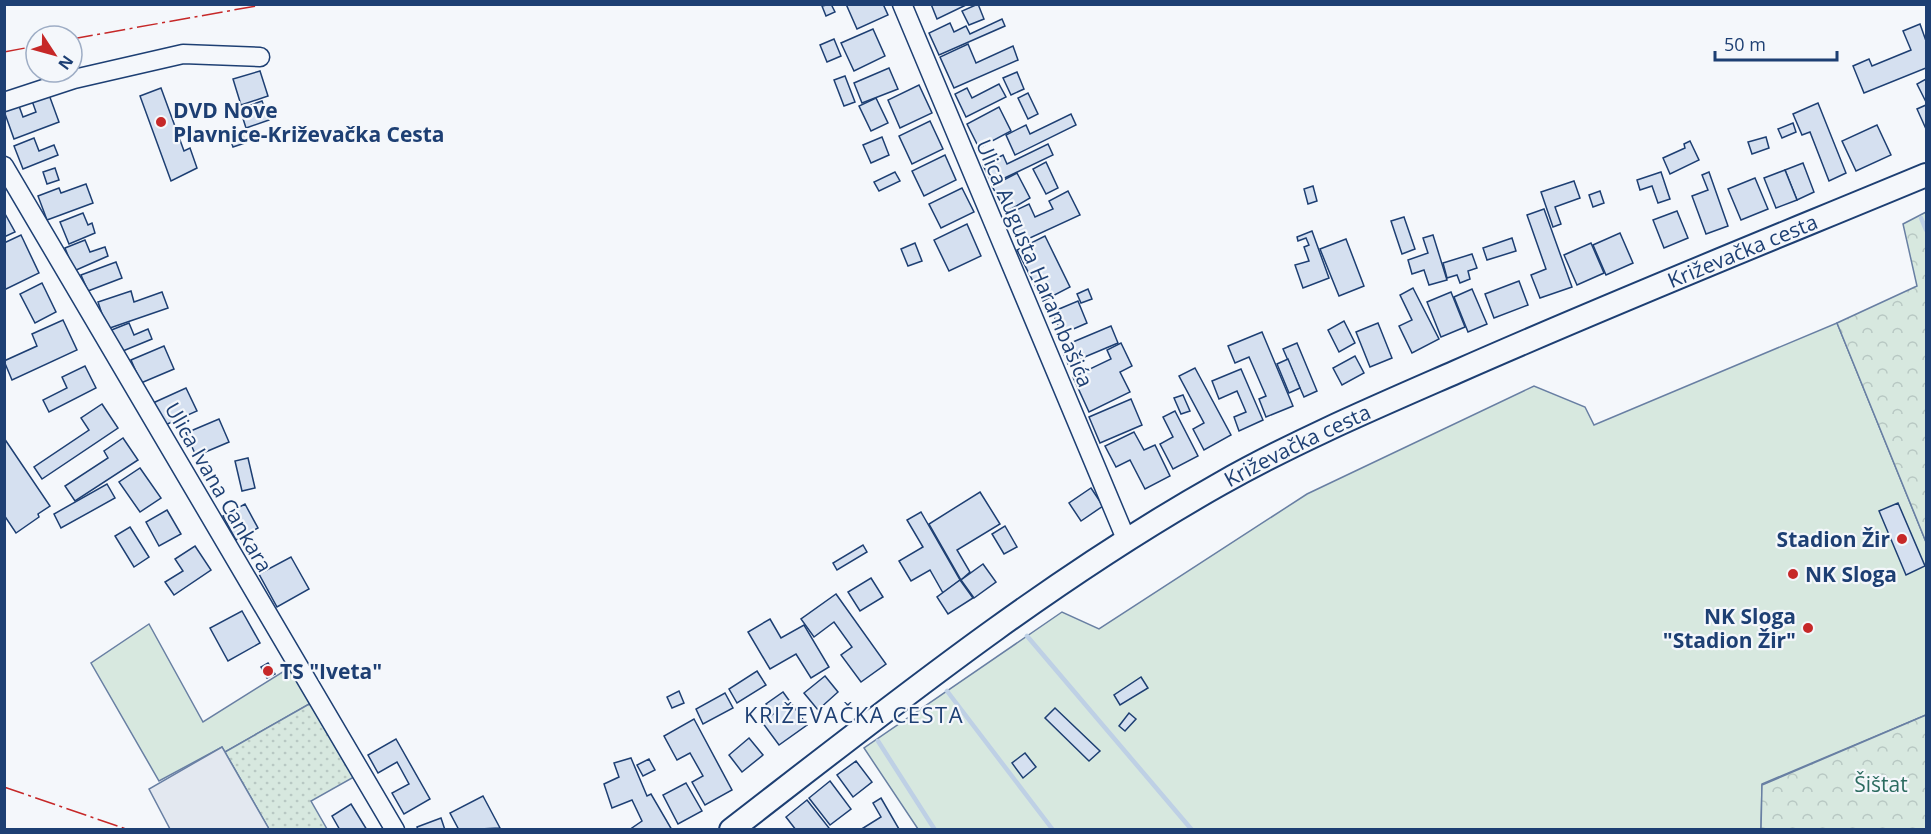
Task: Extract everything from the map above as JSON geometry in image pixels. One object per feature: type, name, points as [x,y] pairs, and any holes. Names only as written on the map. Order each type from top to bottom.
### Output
[{"type":"main road","name":"Križevačka cesta","points":[[731,830],[943,667],[1126,539],[1220,483],[1307,438],[1558,327],[1926,175]]},
{"type":"street","name":"Ulica Augusta Harambašića","points":[[902,4],[1126,539]]},
{"type":"street","points":[[4,102],[74,79],[183,54],[260,57]]},
{"type":"street","name":"Ulica Ivana Cankara","points":[[4,166],[395,830]]},
{"type":"green space","points":[[1926,212],[1926,542],[1837,323],[1917,286],[1903,224]]},
{"type":"green space","points":[[1837,323],[1926,542],[1926,715],[1762,784],[1761,829],[918,829],[864,748],[1062,612],[1099,629],[1307,494],[1534,386],[1585,407],[1594,425]]},
{"type":"green space","points":[[149,624],[203,722],[297,663],[318,699],[225,752],[222,747],[159,781],[91,663]]},
{"type":"green space","points":[[318,699],[361,773],[311,801],[327,829],[269,829],[225,752]]},
{"type":"green space","name":"Šištat","points":[[1926,715],[1926,829],[1761,829],[1762,785]]},
{"type":"shaded area","points":[[222,747],[269,829],[170,829],[149,789]]},
{"type":"building","points":[[831,4],[835,12],[826,16],[822,6]]},
{"type":"building","points":[[846,4],[883,4],[888,15],[857,29]]},
{"type":"building","points":[[931,4],[966,4],[966,5],[937,19]]},
{"type":"building","points":[[978,4],[984,19],[969,25],[962,11]]},
{"type":"building","points":[[1002,19],[1005,26],[939,55],[929,33],[950,23],[954,32],[966,26],[970,34]]},
{"type":"building","points":[[1920,24],[1926,41],[1926,68],[1864,93],[1853,66],[1869,59],[1872,66],[1911,50],[1903,31]]},
{"type":"building","points":[[873,29],[885,56],[854,71],[841,43]]},
{"type":"building","points":[[834,39],[841,56],[827,62],[820,45]]},
{"type":"building","points":[[968,44],[976,63],[1013,46],[1018,60],[954,88],[940,57]]},
{"type":"building","points":[[889,68],[898,89],[862,103],[854,83]]},
{"type":"building","points":[[260,71],[268,96],[241,105],[233,79]]},
{"type":"building","points":[[1017,72],[1024,89],[1011,95],[1003,78]]},
{"type":"building","points":[[845,76],[855,102],[844,106],[834,80]]},
{"type":"building","points":[[1926,79],[1926,102],[1917,84]]},
{"type":"building","points":[[999,84],[1006,97],[966,117],[955,94],[967,88],[972,98]]},
{"type":"building","points":[[919,85],[932,113],[900,128],[888,100]]},
{"type":"building","name":"DVD Nove Plavnice-Križevačka Cesta","points":[[161,88],[184,151],[190,148],[197,168],[171,181],[140,96]]},
{"type":"building","points":[[48,92],[59,122],[14,139],[4,111],[19,106],[23,117],[36,112],[31,98]]},
{"type":"building","points":[[1028,93],[1038,114],[1028,119],[1018,98]]},
{"type":"building","points":[[876,98],[888,123],[871,131],[859,106]]},
{"type":"building","points":[[262,101],[269,120],[246,128],[240,109]]},
{"type":"building","points":[[1818,103],[1846,173],[1829,181],[1810,132],[1802,135],[1793,114]]},
{"type":"building","points":[[1926,105],[1926,129],[1917,109]]},
{"type":"building","points":[[999,107],[1011,131],[979,148],[967,124]]},
{"type":"building","points":[[1071,114],[1076,125],[1015,155],[1006,135],[1026,125],[1030,134]]},
{"type":"building","points":[[930,121],[943,149],[912,164],[899,136]]},
{"type":"building","points":[[1793,123],[1796,132],[1782,138],[1778,129]]},
{"type":"building","points":[[1877,125],[1891,155],[1856,171],[1842,141]]},
{"type":"building","points":[[242,131],[245,143],[233,147],[229,135]]},
{"type":"building","points":[[882,137],[889,155],[871,163],[863,145]]},
{"type":"building","points":[[1766,137],[1769,148],[1752,154],[1748,142]]},
{"type":"building","points":[[34,138],[39,151],[54,145],[58,155],[23,169],[14,146]]},
{"type":"building","points":[[1690,141],[1699,160],[1670,174],[1663,158],[1685,148],[1684,144]]},
{"type":"building","points":[[1048,144],[1053,155],[992,184],[983,165],[1003,155],[1007,164]]},
{"type":"building","points":[[945,155],[956,180],[924,196],[912,171]]},
{"type":"building","points":[[1046,162],[1058,188],[1046,194],[1033,169]]},
{"type":"building","points":[[1803,163],[1814,192],[1797,200],[1785,170]]},
{"type":"building","points":[[55,168],[59,180],[47,184],[43,172]]},
{"type":"building","points":[[1785,170],[1797,200],[1776,208],[1764,178]]},
{"type":"building","points":[[895,172],[900,181],[879,191],[874,182]]},
{"type":"building","points":[[1661,172],[1670,199],[1658,203],[1652,186],[1640,190],[1637,180]]},
{"type":"building","points":[[1709,172],[1728,226],[1706,234],[1692,196],[1708,190],[1702,175]]},
{"type":"building","points":[[1017,173],[1030,198],[1006,212],[992,186]]},
{"type":"building","points":[[1755,178],[1768,209],[1741,220],[1728,189]]},
{"type":"building","points":[[1574,181],[1580,198],[1555,207],[1561,224],[1553,227],[1541,192]]},
{"type":"building","points":[[86,184],[93,203],[47,220],[38,196],[59,188],[61,193]]},
{"type":"building","points":[[1313,186],[1317,201],[1308,204],[1304,189]]},
{"type":"building","points":[[962,188],[974,212],[941,228],[929,204]]},
{"type":"building","points":[[1068,191],[1080,215],[1019,243],[1006,215],[1029,204],[1035,217],[1053,209],[1049,201]]},
{"type":"building","points":[[1600,191],[1604,203],[1593,207],[1589,195]]},
{"type":"building","points":[[1544,209],[1572,287],[1540,298],[1531,275],[1546,269],[1527,215]]},
{"type":"building","points":[[1677,211],[1688,238],[1664,248],[1653,220]]},
{"type":"building","points":[[4,212],[15,232],[4,237]]},
{"type":"building","points":[[83,213],[88,225],[92,223],[95,233],[69,244],[60,222]]},
{"type":"building","points":[[1404,217],[1415,249],[1402,254],[1391,221]]},
{"type":"building","points":[[967,224],[981,256],[949,271],[934,240]]},
{"type":"building","points":[[1312,231],[1329,278],[1303,288],[1295,265],[1309,261],[1304,247],[1309,245],[1306,238],[1298,241],[1297,237]]},
{"type":"building","points":[[1620,233],[1633,263],[1606,275],[1593,245]]},
{"type":"building","points":[[21,235],[39,273],[4,290],[4,243]]},
{"type":"building","points":[[1433,235],[1447,280],[1429,285],[1424,270],[1412,274],[1408,260],[1428,253],[1423,238]]},
{"type":"building","points":[[1045,236],[1070,287],[1043,301],[1017,250]]},
{"type":"building","points":[[1512,238],[1516,251],[1487,260],[1483,248]]},
{"type":"building","points":[[1346,239],[1364,286],[1339,296],[1320,249]]},
{"type":"building","points":[[85,240],[90,252],[105,247],[108,256],[74,271],[65,248]]},
{"type":"building","points":[[915,243],[922,261],[908,266],[901,249]]},
{"type":"building","points":[[1591,243],[1604,273],[1577,285],[1564,255]]},
{"type":"building","points":[[1472,254],[1477,268],[1468,271],[1470,279],[1460,283],[1457,275],[1447,278],[1443,263]]},
{"type":"building","points":[[116,262],[122,278],[88,291],[81,275]]},
{"type":"building","points":[[1519,281],[1528,305],[1494,318],[1485,294]]},
{"type":"building","points":[[42,283],[56,312],[35,323],[20,294]]},
{"type":"building","points":[[1413,288],[1439,339],[1412,353],[1399,326],[1412,320],[1400,295]]},
{"type":"building","points":[[1088,289],[1092,299],[1081,303],[1077,294]]},
{"type":"building","points":[[1472,289],[1487,324],[1468,332],[1454,297]]},
{"type":"building","points":[[131,291],[134,302],[162,292],[168,308],[107,329],[98,302]]},
{"type":"building","points":[[1451,292],[1465,327],[1441,337],[1427,302]]},
{"type":"building","points":[[1078,301],[1087,323],[1062,334],[1052,312]]},
{"type":"building","points":[[63,320],[77,350],[12,380],[4,361],[37,346],[32,334]]},
{"type":"building","points":[[1344,321],[1355,343],[1339,352],[1328,330]]},
{"type":"building","points":[[129,323],[134,335],[148,329],[152,339],[118,353],[109,331]]},
{"type":"building","points":[[1378,323],[1392,358],[1370,367],[1356,332]]},
{"type":"building","points":[[1111,326],[1118,343],[1068,364],[1061,347]]},
{"type":"building","points":[[1262,332],[1293,406],[1266,417],[1259,399],[1266,396],[1249,357],[1235,363],[1228,346]]},
{"type":"building","points":[[1121,343],[1132,366],[1120,372],[1130,392],[1089,412],[1073,377],[1111,359],[1107,350]]},
{"type":"building","points":[[1297,343],[1317,391],[1304,397],[1283,349]]},
{"type":"building","points":[[164,346],[174,369],[141,383],[131,360]]},
{"type":"building","points":[[1355,356],[1364,373],[1342,385],[1333,368]]},
{"type":"building","points":[[1288,359],[1300,388],[1289,393],[1277,364]]},
{"type":"building","points":[[85,366],[96,388],[49,412],[43,400],[67,388],[62,377]]},
{"type":"building","points":[[1195,368],[1231,435],[1204,450],[1193,429],[1204,423],[1179,376]]},
{"type":"building","points":[[1241,369],[1263,420],[1239,431],[1234,417],[1246,412],[1237,391],[1219,399],[1212,381]]},
{"type":"building","points":[[186,388],[197,411],[163,426],[153,403]]},
{"type":"building","points":[[1183,395],[1190,411],[1181,414],[1174,398]]},
{"type":"building","points":[[1131,399],[1142,425],[1100,443],[1089,417]]},
{"type":"building","points":[[102,404],[118,428],[42,479],[34,467],[89,430],[81,418]]},
{"type":"building","points":[[1175,411],[1198,456],[1173,469],[1160,444],[1173,437],[1163,417]]},
{"type":"building","points":[[219,419],[229,442],[196,456],[186,433]]},
{"type":"building","points":[[1134,432],[1144,450],[1155,445],[1170,476],[1145,489],[1130,460],[1116,467],[1105,446]]},
{"type":"building","points":[[4,438],[50,506],[16,533],[4,515]]},
{"type":"building","points":[[123,438],[138,460],[75,501],[65,486],[108,458],[104,451]]},
{"type":"building","points":[[248,458],[255,488],[242,491],[235,461]]},
{"type":"building","points":[[140,468],[161,498],[140,512],[119,482]]},
{"type":"building","points":[[107,484],[115,498],[61,528],[54,514]]},
{"type":"building","points":[[1091,488],[1103,506],[1081,521],[1069,503]]},
{"type":"building","points":[[980,492],[1000,524],[957,550],[970,572],[961,580],[929,524]]},
{"type":"building","name":"Stadion Žir","points":[[1898,503],[1925,566],[1906,575],[1879,511]]},
{"type":"building","points":[[245,504],[258,528],[236,540],[223,516]]},
{"type":"building","points":[[167,510],[181,534],[159,546],[146,522]]},
{"type":"building","points":[[921,512],[960,580],[943,593],[930,570],[911,581],[899,561],[923,547],[907,520]]},
{"type":"building","points":[[1005,526],[1017,547],[1004,554],[992,534]]},
{"type":"building","points":[[130,527],[149,557],[134,567],[115,536]]},
{"type":"building","points":[[863,545],[867,552],[837,570],[833,563]]},
{"type":"building","points":[[195,546],[211,570],[174,595],[165,582],[183,571],[175,559]]},
{"type":"building","points":[[291,557],[309,589],[277,607],[259,574]]},
{"type":"building","points":[[983,564],[996,582],[974,598],[961,580]]},
{"type":"building","points":[[871,578],[883,597],[860,611],[848,592]]},
{"type":"building","points":[[960,580],[973,598],[948,614],[937,597]]},
{"type":"building","points":[[836,594],[886,664],[861,682],[841,655],[852,647],[834,622],[814,637],[801,619]]},
{"type":"building","points":[[242,611],[260,643],[228,661],[210,628]]},
{"type":"building","points":[[770,619],[781,638],[804,625],[829,667],[811,678],[796,654],[770,669],[748,632]]},
{"type":"building","name":"TS \"Iveta\"","points":[[268,663],[275,674],[267,678],[261,667]]},
{"type":"building","points":[[757,671],[766,685],[737,703],[729,689]]},
{"type":"building","points":[[825,676],[838,692],[818,710],[804,693]]},
{"type":"building","points":[[1141,677],[1148,688],[1120,705],[1114,695]]},
{"type":"building","points":[[679,691],[684,703],[672,708],[667,697]]},
{"type":"building","points":[[783,692],[807,725],[779,745],[762,722],[773,714],[766,704]]},
{"type":"building","points":[[725,693],[733,708],[703,724],[696,709]]},
{"type":"building","points":[[1055,708],[1100,751],[1089,761],[1045,718]]},
{"type":"building","points":[[1129,713],[1136,719],[1125,731],[1119,726]]},
{"type":"building","points":[[694,719],[732,790],[705,805],[692,782],[703,776],[690,753],[677,760],[664,736]]},
{"type":"building","points":[[749,738],[763,755],[742,772],[729,755]]},
{"type":"building","points":[[396,739],[430,799],[404,814],[392,793],[409,784],[397,762],[378,773],[368,755]]},
{"type":"building","points":[[1025,753],[1036,767],[1023,778],[1012,763]]},
{"type":"building","points":[[631,758],[647,796],[651,794],[672,830],[629,830],[642,821],[632,800],[612,808],[604,784],[619,777],[614,763]]},
{"type":"building","points":[[649,759],[655,770],[643,776],[637,765]]},
{"type":"building","points":[[856,761],[872,782],[853,797],[837,775]]},
{"type":"building","points":[[830,781],[851,809],[830,825],[809,798]]},
{"type":"building","points":[[686,783],[702,811],[678,824],[663,795]]},
{"type":"building","points":[[483,796],[500,828],[459,830],[450,813]]},
{"type":"building","points":[[881,798],[899,829],[860,830],[881,817],[873,803]]},
{"type":"building","points":[[807,800],[829,828],[826,830],[796,830],[786,817]]},
{"type":"building","points":[[351,804],[367,830],[340,830],[332,816]]},
{"type":"building","points":[[441,818],[445,830],[418,830],[417,827]]},
{"type":"waterway","points":[[1921,218],[1926,230]]},
{"type":"waterway","points":[[1027,636],[1192,830]]},
{"type":"waterway","points":[[947,691],[1053,830]]},
{"type":"waterway","points":[[878,741],[935,830]]},
{"type":"power","points":[[84,37],[267,4]]},
{"type":"power","points":[[4,52],[24,48]]},
{"type":"power","points":[[4,787],[129,830]]},
{"type":"place","name":"DVD Nove Plavnice-Križevačka Cesta","points":[[161,122]]},
{"type":"place","name":"Stadion Žir","points":[[1902,539]]},
{"type":"place","name":"NK Sloga","points":[[1793,574]]},
{"type":"place","name":"NK Sloga \"Stadion Žir\"","points":[[1808,628]]},
{"type":"place","name":"TS \"Iveta\"","points":[[268,671]]},
{"type":"district","name":"KRIŽEVAČKA CESTA","points":[[854,714]]}]
